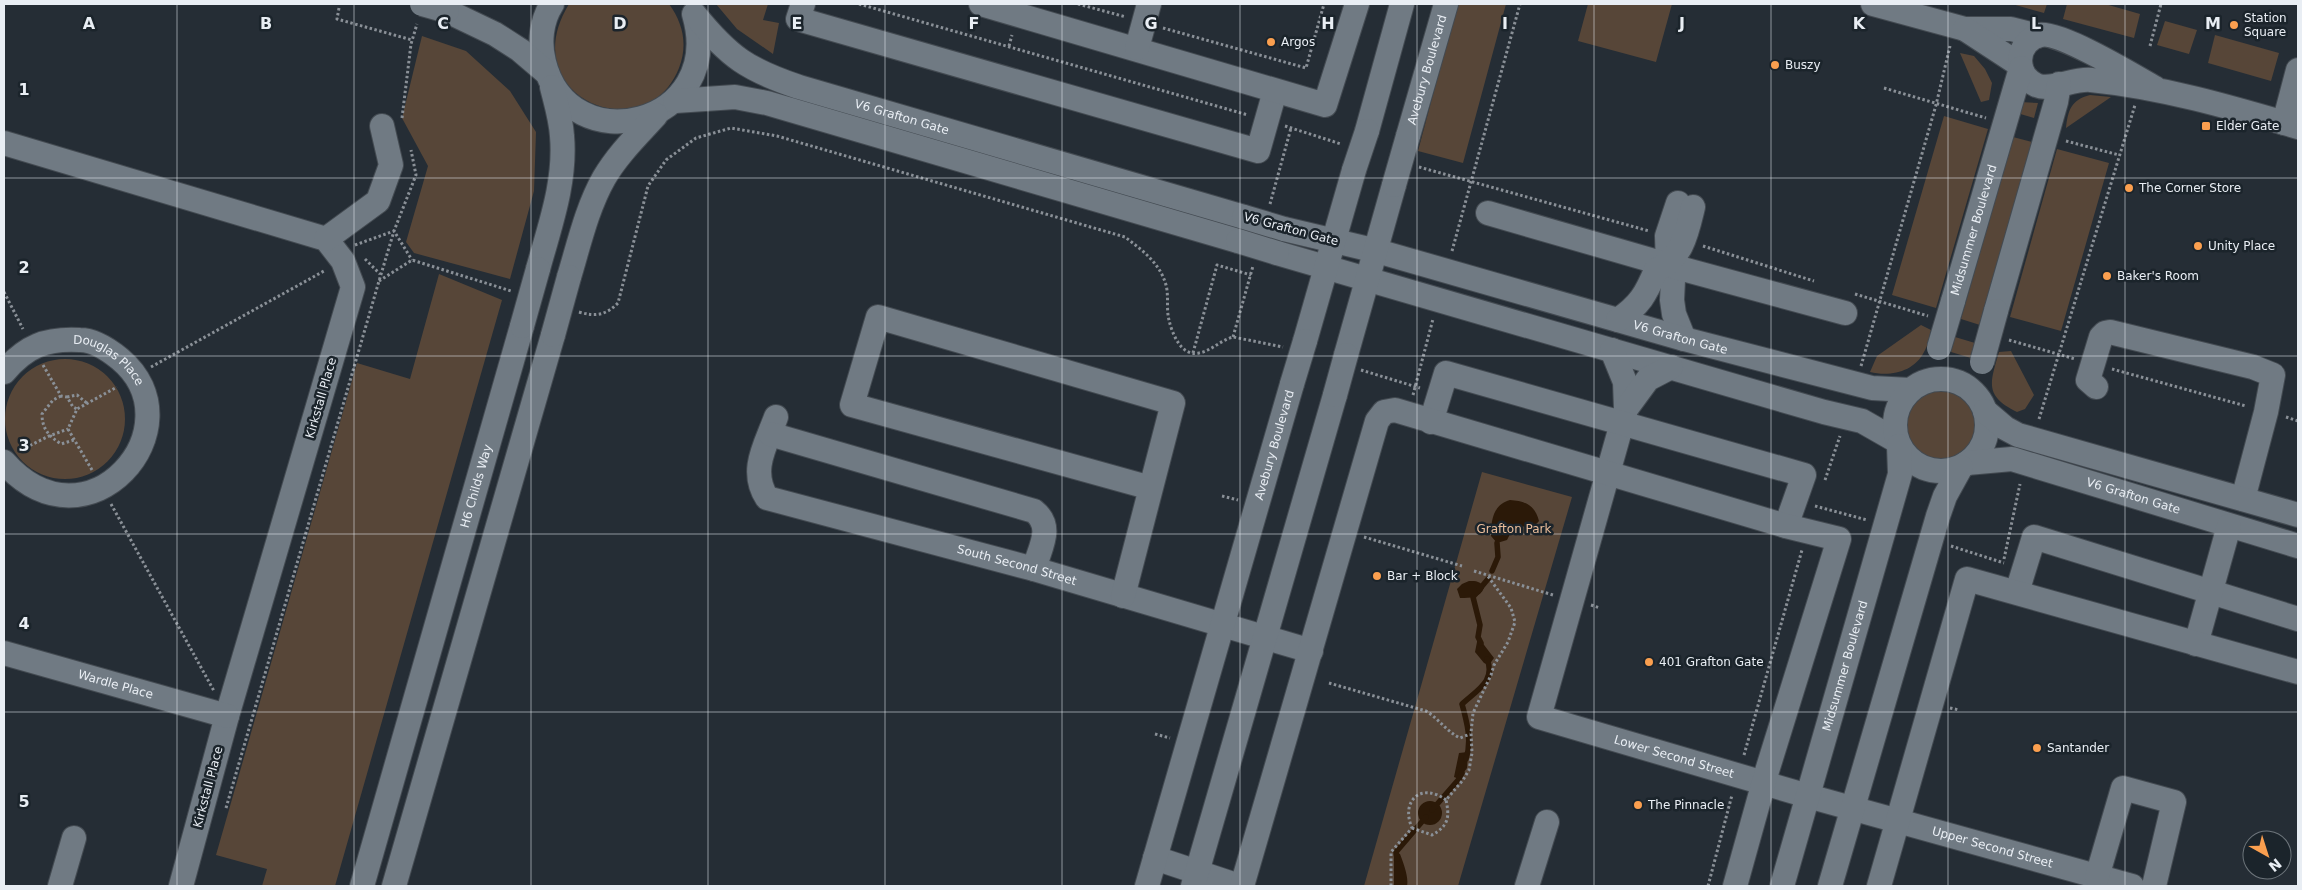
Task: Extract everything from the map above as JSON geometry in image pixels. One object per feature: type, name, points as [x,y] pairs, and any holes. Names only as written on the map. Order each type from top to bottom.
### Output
[{"type":"street","name":"V6 Grafton Gate","points":[[422,4],[447,11],[495,34],[520,50],[549,78],[567,102],[587,115],[610,122],[634,121],[666,107],[735,97],[767,103],[1368,281],[1671,366],[1824,412],[1862,420],[1898,444]]},
{"type":"street","name":"H6 Childs Way","points":[[362,886],[555,208],[562,175],[562,136],[542,52],[542,30],[552,4]]},
{"type":"street","points":[[803,4],[798,19],[1258,151],[1275,90]]},
{"type":"street","points":[[981,4],[1137,48],[1325,105],[1357,4]]},
{"type":"street","name":"Avebury Boulevard","points":[[1147,886],[1292,384],[1294,344],[1326,268],[1402,4]]},
{"type":"street","name":"Avebury Boulevard","points":[[1195,879],[1335,395],[1352,362],[1368,281],[1446,4]]},
{"type":"street","points":[[1872,4],[1958,38],[2021,66]]},
{"type":"street","name":"V6 Grafton Gate","points":[[696,7],[714,38],[735,58],[766,76],[799,87],[1284,229],[1377,251],[1684,339],[1872,388],[1912,389]]},
{"type":"street","points":[[394,886],[587,217],[604,178],[622,152],[690,82],[698,61],[700,38],[696,7]]},
{"type":"street","points":[[1137,48],[1146,13]]},
{"type":"street","points":[[1958,38],[2012,29],[2038,36]]},
{"type":"street","points":[[2155,88],[2121,68],[2050,34],[2032,39],[2023,49],[2021,66],[2026,77],[2035,85],[2047,88],[2087,79],[2155,88],[2291,125],[2298,70]]},
{"type":"street","points":[[1830,886],[1938,516],[1945,496],[1964,465],[1981,449],[1985,440],[1987,430],[1980,375],[1982,362],[2060,84],[2068,76],[2073,65],[2072,52],[2063,39]]},
{"type":"street","name":"Midsummer Boulevard","points":[[1912,389],[1931,366],[1939,348],[2021,66]]},
{"type":"street","points":[[4,145],[326,238],[378,201],[391,165],[382,126]]},
{"type":"street","points":[[1684,339],[1674,314],[1672,300],[1673,280],[1668,265],[1685,205]]},
{"type":"street","points":[[1488,213],[1668,265],[1849,303]]},
{"type":"street","name":"Kirkstall Place","points":[[181,886],[227,716],[353,287],[342,260],[326,238]]},
{"type":"street","points":[[1618,320],[1638,304],[1646,293],[1656,270],[1668,265]]},
{"type":"street","points":[[1123,596],[1151,488],[1173,402],[878,317],[852,405],[1151,488]]},
{"type":"street","points":[[2096,387],[2088,380],[2101,337],[2105,333],[2110,332],[2253,367],[2273,375],[2266,412],[2243,500]]},
{"type":"street","name":"Douglas Place","points":[[4,372],[15,358],[33,347],[58,339],[84,340],[108,349],[129,366],[145,398],[147,422],[142,446],[129,467],[102,489],[85,494],[62,496],[38,490],[17,478],[11,457]]},
{"type":"street","points":[[1572,600],[1606,474],[1624,416],[1625,382],[1612,350]]},
{"type":"street","points":[[1624,416],[1648,379],[1671,366]]},
{"type":"street","points":[[1431,422],[1446,373],[1624,416],[1804,475],[1806,503],[1796,529]]},
{"type":"street","points":[[1964,465],[1950,471],[1938,472],[1926,469],[1906,456],[1898,444],[1894,432],[1896,414],[1904,397],[1912,389],[1929,380],[1945,379],[1953,381],[1974,393],[1984,409],[2005,428],[2018,435],[2298,515]]},
{"type":"street","points":[[1155,858],[1195,879],[1240,886],[1377,421],[1384,412],[1394,410],[1606,474],[1796,529],[1839,539],[1764,782],[1735,886]]},
{"type":"street","name":"South Second Street","points":[[1034,569],[1046,527],[1042,517],[1034,511],[773,426],[757,472],[760,487],[767,498],[1034,569],[1310,651]]},
{"type":"street","name":"Midsummer Boulevard","points":[[1782,886],[1900,474],[1898,444]]},
{"type":"street","name":"V6 Grafton Gate","points":[[1964,465],[2012,460],[2298,546]]},
{"type":"street","points":[[2196,644],[2229,526]]},
{"type":"street","points":[[2006,589],[2014,565],[2034,537],[2298,619]]},
{"type":"street","points":[[1880,886],[1967,578],[2298,672]]},
{"type":"street","name":"Lower Second Street","points":[[1572,600],[1539,717],[1853,808]]},
{"type":"street","name":"Wardle Place","points":[[4,653],[227,716]]},
{"type":"street","points":[[2097,877],[2123,788],[2174,802],[2154,886]]},
{"type":"street","name":"Upper Second Street","points":[[1853,808],[2129,886]]},
{"type":"street","points":[[1527,886],[1547,822]]},
{"type":"street","points":[[60,886],[74,838]]},
{"type":"path","points":[[859,4],[1267,121],[1346,146]]},
{"type":"path","points":[[1078,4],[1146,13],[1306,68],[1324,4]]},
{"type":"path","points":[[1452,251],[1520,4]]},
{"type":"path","points":[[2150,46],[2161,4]]},
{"type":"path","points":[[339,8],[338,20],[412,40]]},
{"type":"path","points":[[1860,369],[1936,105],[1958,38]]},
{"type":"path","points":[[1884,88],[1936,105],[1991,119]]},
{"type":"path","points":[[2039,420],[2136,102]]},
{"type":"path","points":[[572,310],[590,315],[599,315],[607,313],[618,303],[648,186],[666,160],[696,138],[731,128],[777,136],[1124,237],[1150,256],[1166,285],[1169,319],[1178,344],[1189,353],[1199,353],[1227,338],[1234,337],[1294,344]]},
{"type":"path","points":[[2060,140],[2119,154]]},
{"type":"path","points":[[1412,165],[1676,238],[1815,282]]},
{"type":"path","points":[[68,430],[76,409],[88,404],[342,260],[352,246],[394,230],[412,260],[516,292]]},
{"type":"path","points":[[379,281],[412,260]]},
{"type":"path","points":[[1193,353],[1217,265],[1251,275]]},
{"type":"path","points":[[4,292],[61,396]]},
{"type":"path","points":[[1849,303],[1880,302],[1937,319]]},
{"type":"path","points":[[1407,415],[1433,319]]},
{"type":"path","points":[[2002,338],[2298,421]]},
{"type":"path","points":[[1352,362],[1439,395]]},
{"type":"path","points":[[74,440],[62,444],[49,436],[44,428],[42,414],[53,400],[61,396],[77,395],[88,404]]},
{"type":"path","points":[[67,396],[76,409]]},
{"type":"path","points":[[68,430],[227,716]]},
{"type":"path","points":[[11,457],[49,436],[68,430]]},
{"type":"path","points":[[1822,488],[1841,433]]},
{"type":"path","points":[[2006,589],[2014,565],[2020,484]]},
{"type":"path","points":[[1708,886],[1738,774],[1796,529],[1806,503],[1820,497]]},
{"type":"path","points":[[1806,503],[1874,522]]},
{"type":"path","points":[[1943,543],[2014,565]]},
{"type":"path","points":[[1474,571],[1600,608]]},
{"type":"path","points":[[1446,800],[1464,780],[1469,770],[1472,753],[1473,713],[1492,675],[1494,665],[1508,642],[1515,622],[1511,608],[1487,575]]},
{"type":"path","points":[[1329,683],[1426,711],[1435,717],[1451,734],[1460,738],[1471,733]]},
{"type":"path","points":[[1429,792],[1439,795],[1446,800],[1449,819],[1446,826],[1432,835],[1412,828],[1407,816],[1408,807],[1414,799],[1429,792]]},
{"type":"path","points":[[1391,886],[1392,852],[1412,828]]},
{"type":"green space","points":[[569,4],[669,4],[681,27],[683,51],[679,68],[662,93],[640,107],[615,109],[590,102],[570,87],[558,65],[556,37]]},
{"type":"green space","points":[[716,4],[768,4],[763,20],[779,23],[773,54],[737,29]]},
{"type":"green space","points":[[1457,4],[1506,4],[1463,163],[1418,151]]},
{"type":"green space","points":[[1588,4],[1672,4],[1656,62],[1578,41]]},
{"type":"green space","points":[[2012,4],[2047,4],[2044,13]]},
{"type":"green space","points":[[2067,4],[2105,4],[2140,14],[2134,38],[2063,19]]},
{"type":"green space","points":[[2165,21],[2197,30],[2189,54],[2157,45]]},
{"type":"green space","points":[[2215,35],[2279,53],[2271,81],[2208,63]]},
{"type":"green space","points":[[422,36],[466,51],[510,91],[536,132],[534,191],[510,279],[414,253],[406,242],[428,166],[402,118]]},
{"type":"green space","points":[[1960,53],[1974,56],[1985,69],[1992,83],[1989,100],[1981,102]]},
{"type":"green space","points":[[2090,95],[2111,97],[2066,128],[2069,111],[2075,103]]},
{"type":"green space","points":[[2020,102],[2038,103],[2034,118],[2017,113]]},
{"type":"green space","points":[[1944,116],[1988,129],[1936,308],[1892,295]]},
{"type":"green space","points":[[2013,137],[2032,142],[1980,325],[1961,319]]},
{"type":"green space","points":[[2057,149],[2109,163],[2061,331],[2010,317]]},
{"type":"green space","points":[[439,274],[502,300],[335,886],[262,886],[267,869],[216,855],[357,363],[410,379]]},
{"type":"green space","points":[[1921,325],[1931,330],[1920,359],[1901,371],[1885,374],[1870,372],[1877,356]]},
{"type":"green space","points":[[1955,337],[1975,343],[1971,358],[1951,352]]},
{"type":"green space","points":[[2011,351],[2034,395],[2025,409],[2017,412],[1999,400],[1992,388],[1993,372],[1999,352]]},
{"type":"green space","points":[[65,359],[88,364],[98,369],[107,377],[115,386],[120,396],[125,419],[120,442],[115,452],[107,461],[98,469],[88,474],[65,479],[42,474],[32,469],[23,461],[15,452],[10,442],[5,419],[10,396],[15,386],[23,377],[32,369],[42,364]]},
{"type":"green space","points":[[1941,391],[1954,394],[1965,401],[1972,412],[1975,425],[1972,438],[1965,449],[1954,456],[1941,459],[1928,456],[1917,449],[1910,438],[1907,425],[1910,412],[1917,401],[1928,394]]},
{"type":"green space","name":"Grafton Park","points":[[1482,472],[1572,497],[1458,886],[1364,886]]},
{"type":"shaded area","points":[[1510,500],[1520,501],[1529,505],[1535,511],[1539,521],[1530,527],[1513,528],[1507,540],[1497,543],[1491,536],[1494,514],[1500,505]]},
{"type":"shaded area","points":[[1469,581],[1478,582],[1484,588],[1478,596],[1460,598],[1457,589]]},
{"type":"shaded area","points":[[1478,637],[1494,658],[1489,665],[1484,663],[1475,652]]},
{"type":"shaded area","points":[[1468,752],[1467,768],[1459,779],[1454,777],[1459,753]]},
{"type":"shaded area","points":[[1430,801],[1438,805],[1442,813],[1438,821],[1430,825],[1422,821],[1418,813],[1422,805]]},
{"type":"shaded area","points":[[1396,852],[1400,854],[1404,865],[1407,886],[1394,886],[1394,857]]},
{"type":"waterway","points":[[1492,571],[1498,557],[1497,543]]},
{"type":"waterway","points":[[1481,643],[1478,637],[1480,625],[1473,597],[1488,579]]},
{"type":"waterway","points":[[1466,759],[1469,738],[1462,704],[1487,679],[1489,673],[1487,659]]},
{"type":"waterway","points":[[1432,810],[1462,773]]},
{"type":"waterway","points":[[1397,859],[1396,852],[1426,817]]},
{"type":"place","name":"Station Square","points":[[2234,25]]},
{"type":"place","name":"Argos","points":[[1271,42]]},
{"type":"place","name":"Buszy","points":[[1775,65]]},
{"type":"place","name":"Elder Gate","points":[[2206,126]]},
{"type":"place","name":"The Corner Store","points":[[2129,188]]},
{"type":"place","name":"Unity Place","points":[[2198,246]]},
{"type":"place","name":"Baker's Room","points":[[2107,276]]},
{"type":"place","name":"Bar + Block","points":[[1377,576]]},
{"type":"place","name":"401 Grafton Gate","points":[[1649,662]]},
{"type":"place","name":"Santander","points":[[2037,748]]},
{"type":"place","name":"The Pinnacle","points":[[1638,805]]}]
